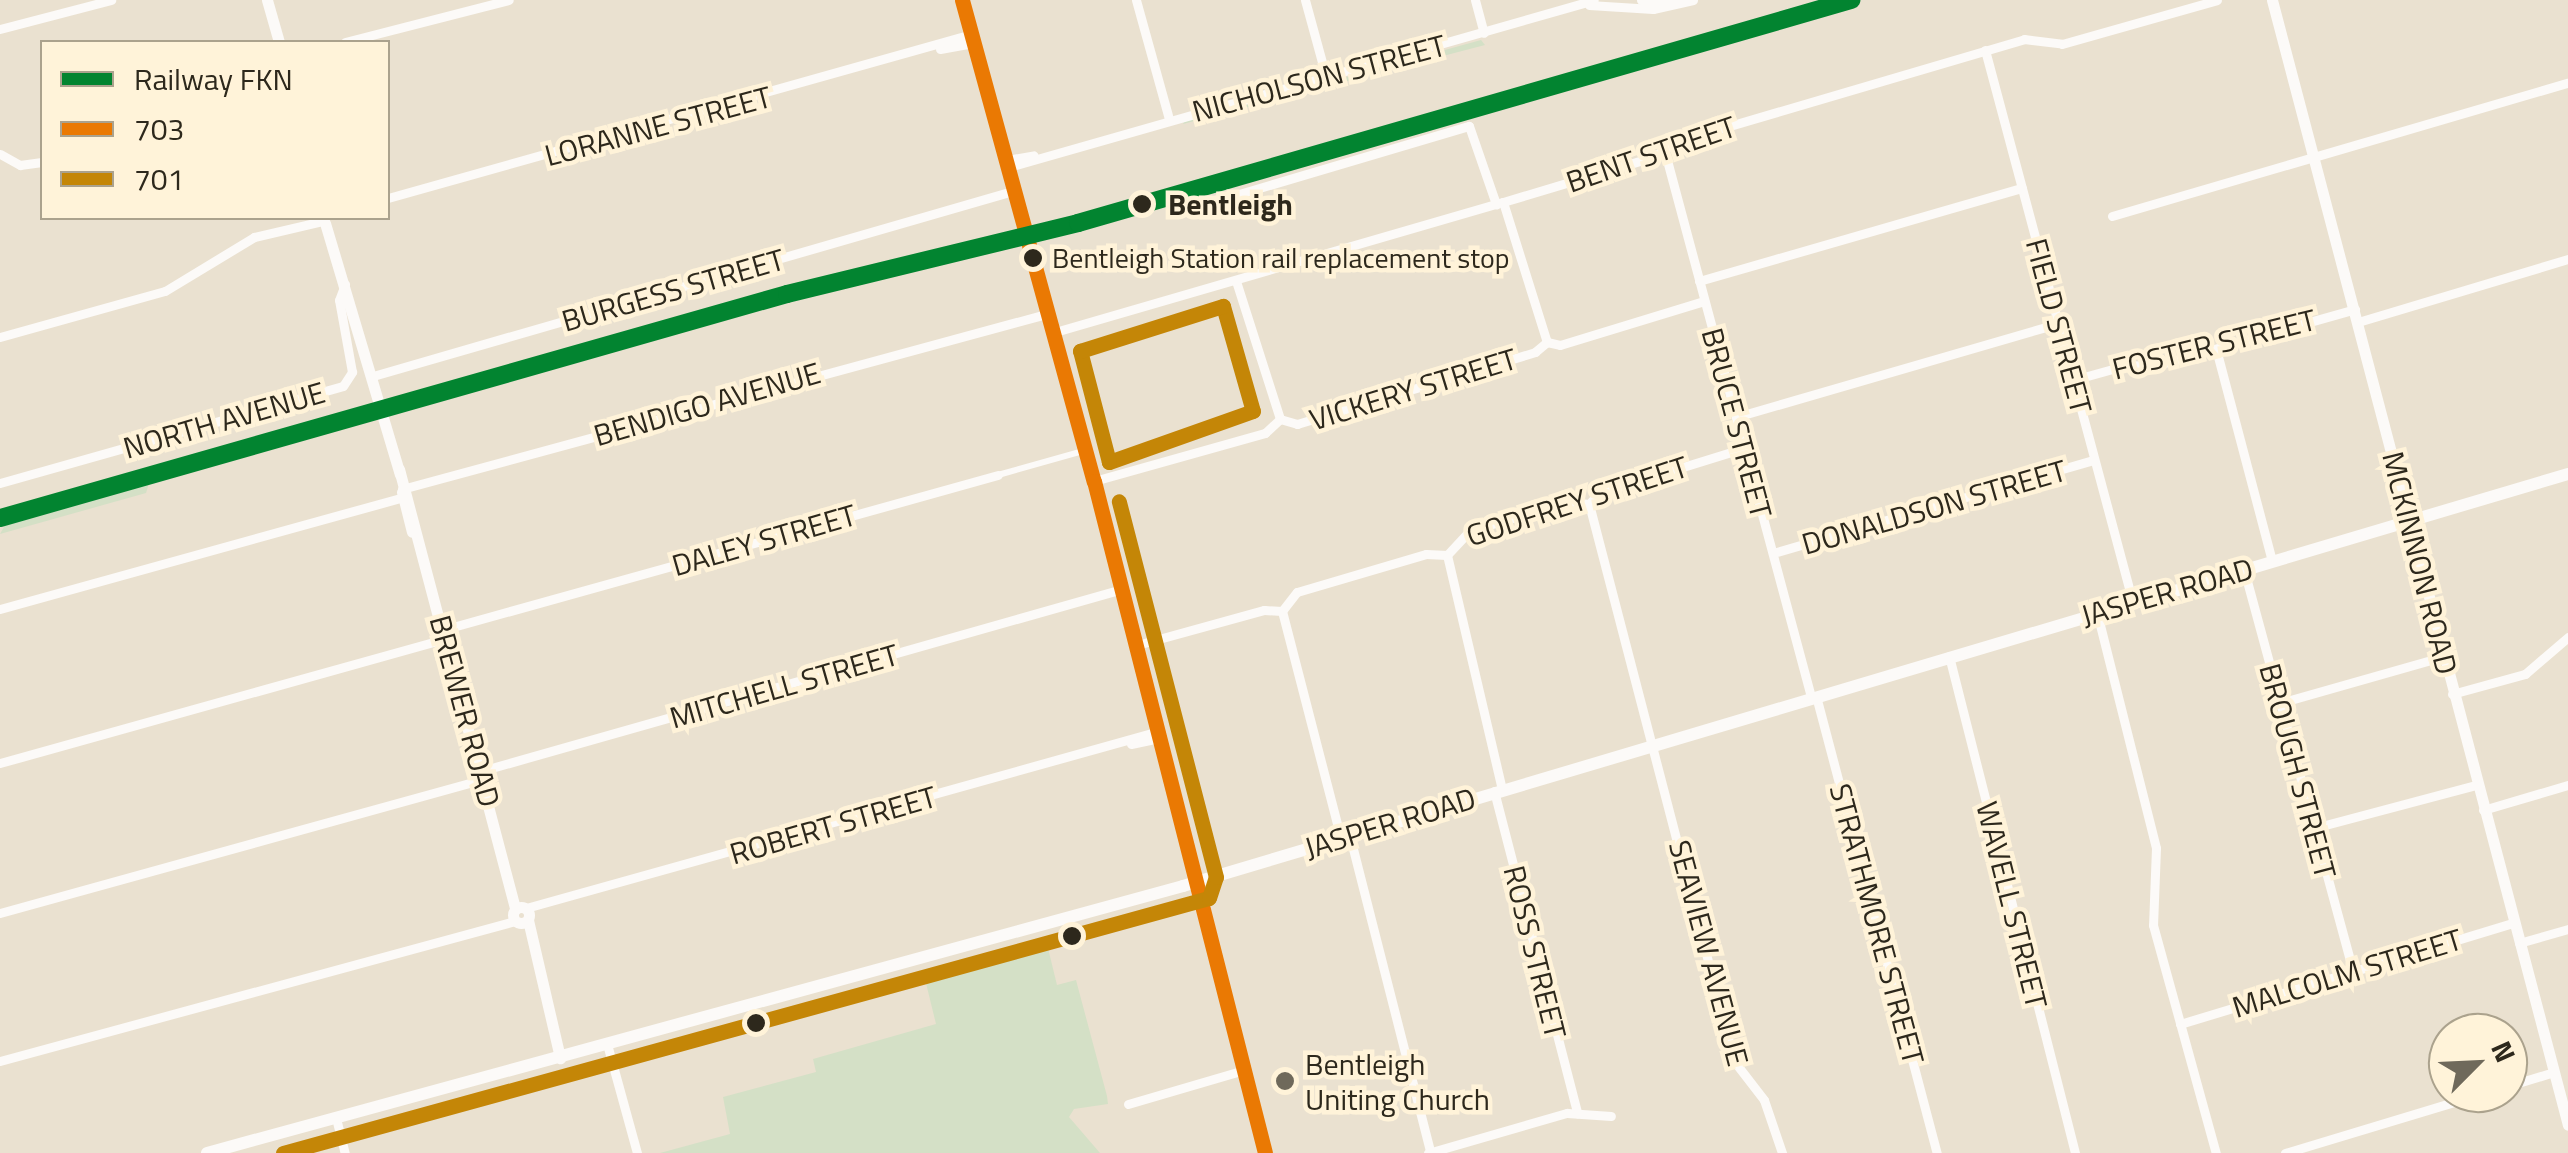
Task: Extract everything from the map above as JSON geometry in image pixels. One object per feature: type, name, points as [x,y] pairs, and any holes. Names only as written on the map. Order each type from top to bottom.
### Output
[{"type":"main road","points":[[962,0],[1056,335],[1265,1153]]},
{"type":"main road","name":"JASPER ROAD","points":[[207,1153],[1197,882],[2568,474]]},
{"type":"street","points":[[0,29],[111,0]]},
{"type":"street","points":[[267,0],[278,40]]},
{"type":"street","points":[[353,40],[509,0]]},
{"type":"street","points":[[1136,0],[1169,119]]},
{"type":"street","points":[[1305,0],[1326,76]]},
{"type":"street","points":[[1475,0],[1484,33]]},
{"type":"street","name":"NICHOLSON STREET","points":[[1008,164],[1594,0]]},
{"type":"street","name":"NICHOLSON STREET","points":[[1581,6],[1676,0]]},
{"type":"street","name":"NICHOLSON STREET","points":[[1639,2],[1693,0]]},
{"type":"street","name":"BENT STREET","points":[[1056,335],[1499,203],[1664,148],[1986,50],[2028,38],[2066,43],[2216,0]]},
{"type":"street","name":"MCKINNON ROAD","points":[[2272,0],[2476,785],[2560,1080],[2568,1125]]},
{"type":"street","name":"LORANNE STREET","points":[[390,197],[973,38]]},
{"type":"street","name":"FIELD STREET","points":[[1986,50],[2133,602]]},
{"type":"street","points":[[2112,216],[2568,83]]},
{"type":"street","points":[[1214,211],[1212,202],[1469,126],[1547,342]]},
{"type":"street","name":"BRUCE STREET","points":[[1664,148],[1814,696]]},
{"type":"street","points":[[0,154],[20,165],[40,162]]},
{"type":"street","points":[[1700,282],[2022,188]]},
{"type":"street","name":"BURGESS STREET","points":[[373,376],[973,205],[1018,198]]},
{"type":"street","points":[[0,338],[165,291],[254,237],[324,220]]},
{"type":"street","name":"BREWER ROAD","points":[[324,220],[384,412],[560,1058]]},
{"type":"street","name":"FOSTER STREET","points":[[2073,380],[2356,315],[2568,259]]},
{"type":"street","points":[[1236,281],[1280,418]]},
{"type":"street","name":"NORTH AVENUE","points":[[0,483],[343,386],[352,372],[339,300],[345,284]]},
{"type":"street","name":"VICKERY STREET","points":[[1095,484],[1265,433],[1280,418],[1298,424],[1535,352],[1547,342],[1560,345],[1704,302]]},
{"type":"street","name":"BENDIGO AVENUE","points":[[0,609],[1049,309]]},
{"type":"street","points":[[1736,417],[2057,324]]},
{"type":"street","points":[[2216,349],[2272,562]]},
{"type":"street","name":"GODFREY STREET","points":[[1137,644],[1264,610],[1282,611],[1298,592],[1426,554],[1447,555],[1469,531],[1569,502],[1589,504],[1598,492],[1744,448]]},
{"type":"street","name":"DALEY STREET","points":[[0,763],[1086,450]]},
{"type":"street","name":"DONALDSON STREET","points":[[1773,553],[2094,460]]},
{"type":"street","name":"SEAVIEW AVENUE","points":[[1589,504],[1734,1061],[1764,1100],[1782,1153]]},
{"type":"street","name":"ROSS STREET","points":[[1447,555],[1498,790],[1576,1113]]},
{"type":"street","name":"BROUGH STREET","points":[[2244,570],[2353,972]]},
{"type":"street","name":"MITCHELL STREET","points":[[0,914],[1123,592]]},
{"type":"street","points":[[1282,611],[1429,1153],[1576,1113],[1611,1116]]},
{"type":"street","points":[[2096,613],[2156,848],[2153,925],[2216,1153]]},
{"type":"street","points":[[2452,694],[2525,674],[2568,637]]},
{"type":"street","name":"WAVELL STREET","points":[[1949,656],[2075,1153]]},
{"type":"street","points":[[2280,703],[2442,657]]},
{"type":"street","name":"STRATHMORE STREET","points":[[1814,696],[1937,1153]]},
{"type":"street","name":"ROBERT STREET","points":[[0,1061],[1160,734]]},
{"type":"street","points":[[2314,828],[2476,785]]},
{"type":"street","points":[[2483,810],[2568,786]]},
{"type":"street","name":"MALCOLM STREET","points":[[2180,1024],[2514,923]]},
{"type":"street","points":[[2519,943],[2568,929]]},
{"type":"street","points":[[608,1044],[637,1153]]},
{"type":"street","points":[[1128,1104],[1244,1070]]},
{"type":"street","points":[[2528,1084],[2560,1080]]},
{"type":"street","points":[[2285,1153],[2428,1110]]},
{"type":"street","points":[[336,1118],[346,1153]]},
{"type":"green space","points":[[1481,40],[1485,45],[1183,124],[1184,122]]},
{"type":"green space","points":[[151,477],[146,493],[0,534],[8,520]]},
{"type":"green space","points":[[1046,940],[1057,985],[1076,980],[1107,1096],[1108,1104],[1074,1109],[1069,1117],[1100,1153],[660,1153],[730,1134],[723,1097],[816,1072],[813,1059],[936,1024],[924,975]]},
{"type":"rail line","name":"FKN","points":[[0,518],[787,294],[1078,223],[1851,0]]},
{"type":"transit line","name":"703","points":[[962,0],[1094,481],[1265,1153]]},
{"type":"transit line","name":"701","points":[[1223,306],[1253,411],[1109,462],[1080,351],[1223,306]]},
{"type":"transit line","name":"701","points":[[283,1153],[1209,898],[1216,877],[1119,501]]},
{"type":"place","name":"Bentleigh","points":[[1142,204]]},
{"type":"place","name":"Bentleigh Station rail replacement stop","points":[[1033,258]]},
{"type":"place","name":"Bentleigh Uniting Church","points":[[1285,1081]]}]
